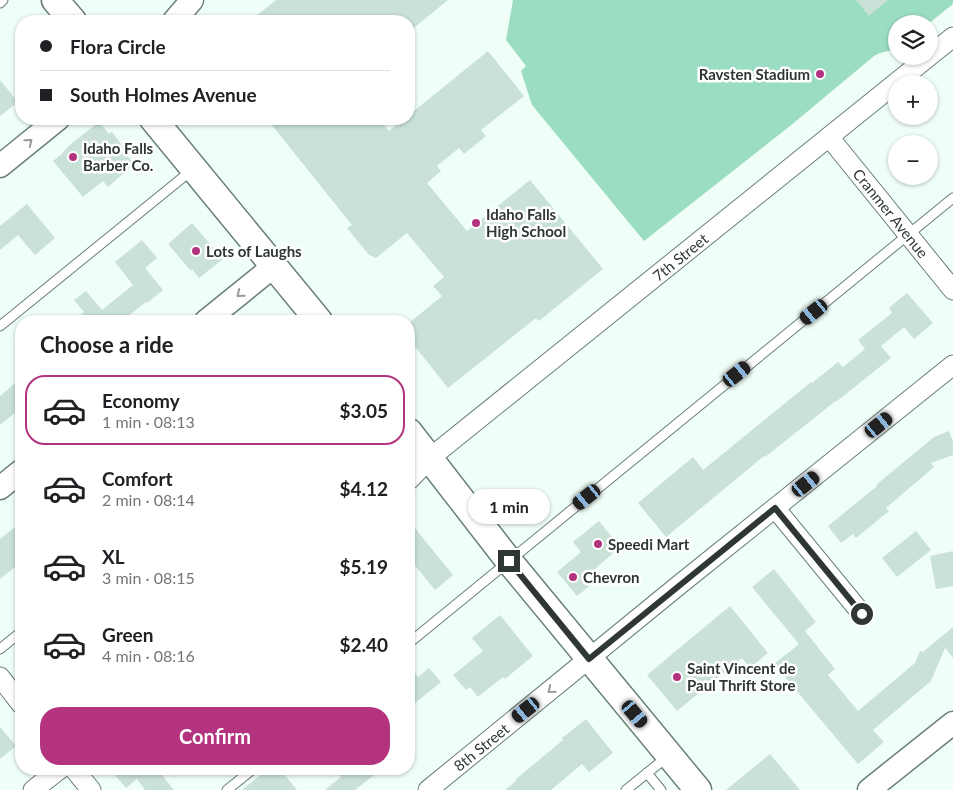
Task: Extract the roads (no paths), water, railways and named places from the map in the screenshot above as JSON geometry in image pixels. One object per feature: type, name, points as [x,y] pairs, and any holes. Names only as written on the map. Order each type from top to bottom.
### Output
[{"type":"main road","points":[[55,0],[68,15]]},
{"type":"main road","points":[[158,125],[315,315]]},
{"type":"main road","points":[[415,439],[509,561],[698,790]]},
{"type":"street","points":[[179,15],[192,0]]},
{"type":"street","name":"7th Street","points":[[415,474],[430,458],[953,37]]},
{"type":"street","points":[[0,166],[51,125]]},
{"type":"street","name":"Cranmer Avenue","points":[[829,137],[953,290]]},
{"type":"street","points":[[213,315],[274,266]]},
{"type":"street","name":"8th Street","points":[[428,790],[953,365]]},
{"type":"street","points":[[0,488],[15,475]]},
{"type":"street","points":[[775,508],[862,614]]},
{"type":"street","points":[[0,677],[15,696]]},
{"type":"street","points":[[868,790],[953,724]]},
{"type":"street","points":[[33,790],[52,775]]},
{"type":"street","points":[[79,775],[91,790]]},
{"type":"lane","points":[[0,3],[3,0]]},
{"type":"lane","points":[[0,326],[194,169]]},
{"type":"lane","points":[[415,638],[953,198]]},
{"type":"lane","points":[[0,649],[15,637]]},
{"type":"lane","points":[[626,790],[670,755]]},
{"type":"lane","points":[[647,773],[661,790]]},
{"type":"lane","points":[[227,790],[246,775]]},
{"type":"place","name":"Ravsten Stadium","points":[[820,74]]},
{"type":"place","name":"Idaho Falls Barber Co.","points":[[73,157]]},
{"type":"place","name":"Idaho Falls High School","points":[[476,223]]},
{"type":"place","name":"Lots of Laughs","points":[[196,251]]},
{"type":"place","name":"Speedi Mart","points":[[598,544]]},
{"type":"place","name":"Chevron","points":[[573,577]]},
{"type":"place","name":"Saint Vincent de Paul Thrift Store","points":[[677,677]]}]
